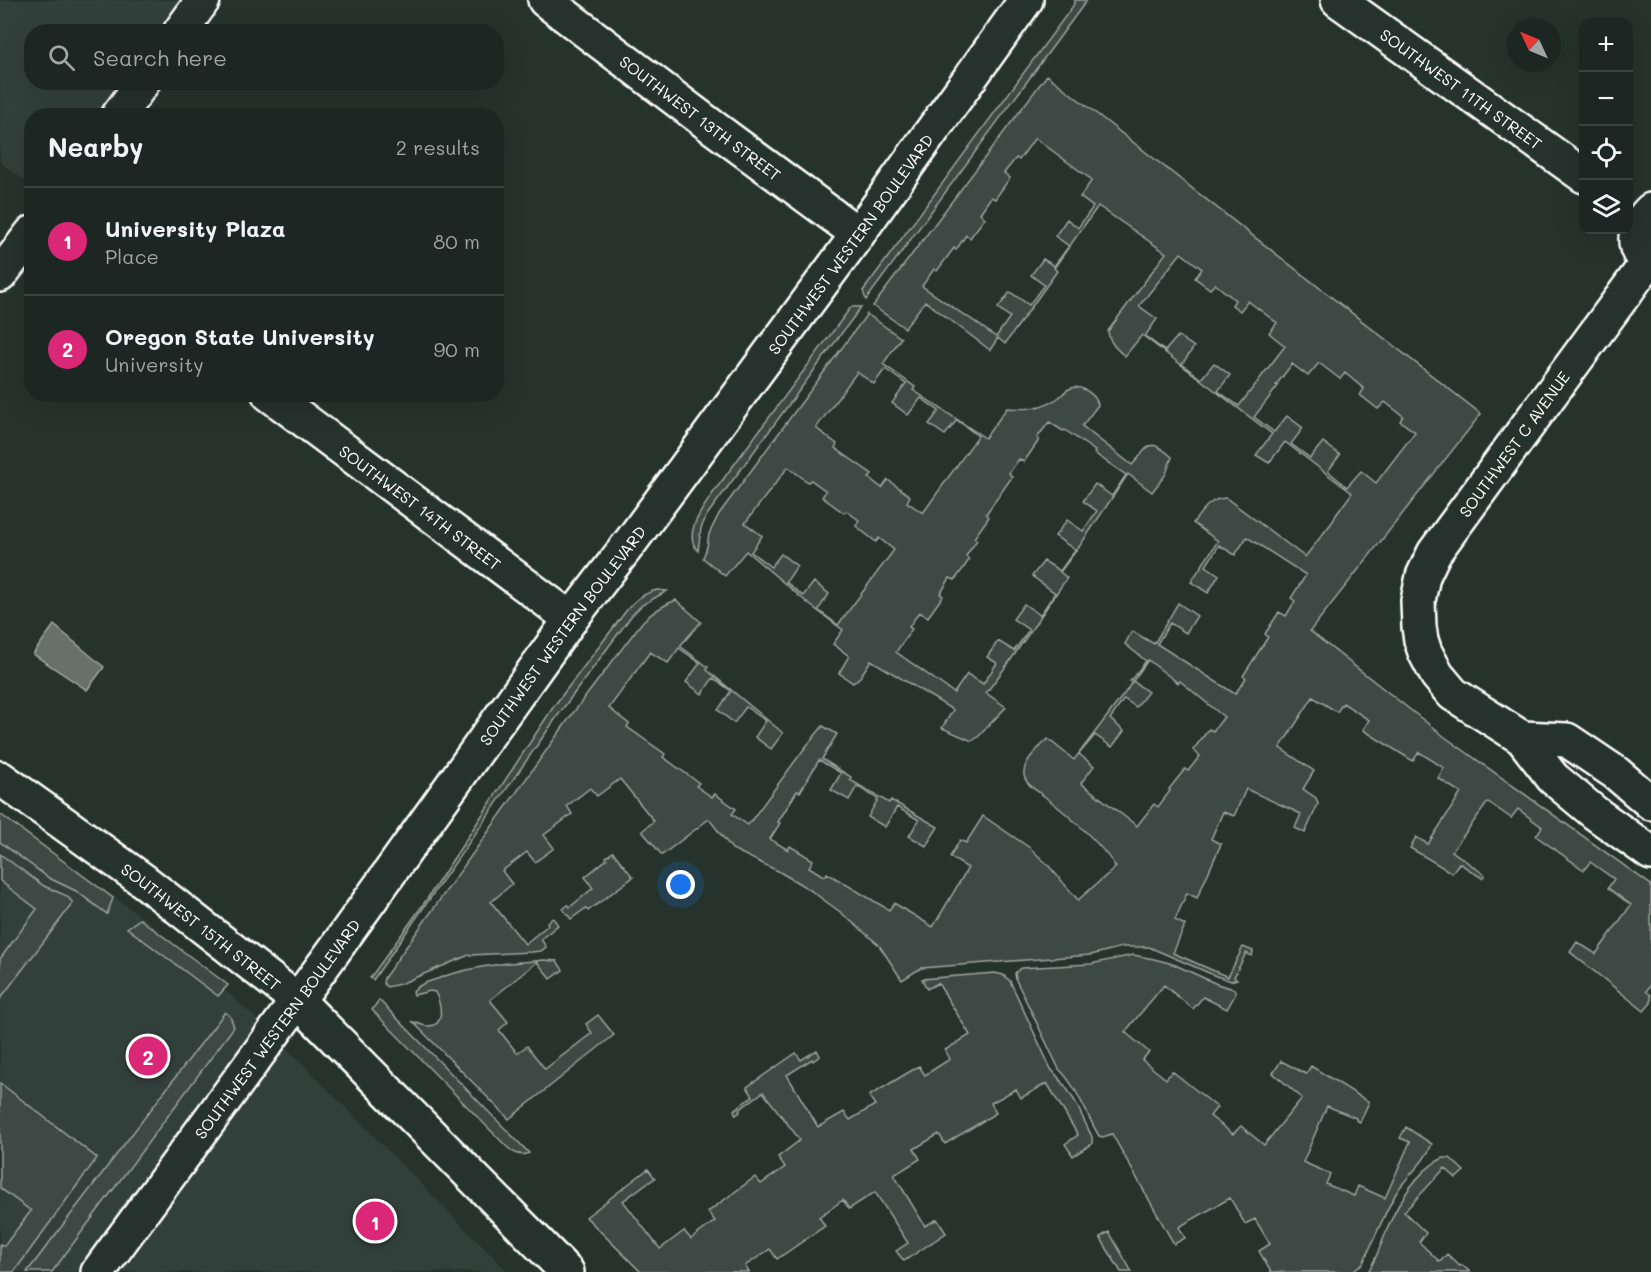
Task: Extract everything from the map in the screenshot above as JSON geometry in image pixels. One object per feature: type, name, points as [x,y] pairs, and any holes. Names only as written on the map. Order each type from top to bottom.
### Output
[{"type":"street","points":[[186,24],[203,0]]},
{"type":"street","name":"SOUTHWEST 13TH STREET","points":[[545,0],[858,234]]},
{"type":"street","name":"SOUTHWEST WESTERN BOULEVARD","points":[[98,1272],[297,1000],[571,618],[646,521],[858,234],[1026,0]]},
{"type":"street","name":"SOUTHWEST 11TH STREET","points":[[1338,0],[1579,172]]},
{"type":"street","points":[[124,108],[136,90]]},
{"type":"street","points":[[1641,212],[1636,229],[1636,242],[1639,253],[1649,264]]},
{"type":"street","points":[[0,275],[24,244]]},
{"type":"street","name":"SOUTHWEST C AVENUE","points":[[1522,738],[1453,694],[1437,675],[1425,651],[1419,627],[1418,601],[1423,576],[1434,553],[1649,264]]},
{"type":"street","name":"SOUTHWEST 14TH STREET","points":[[280,402],[571,618]]},
{"type":"street","points":[[1522,738],[1567,740],[1616,773],[1651,803]]},
{"type":"street","points":[[1522,738],[1553,778],[1595,813],[1651,853]]},
{"type":"street","name":"SOUTHWEST 15TH STREET","points":[[0,778],[144,881],[297,1000],[567,1272]]},
{"type":"shaded area","points":[[0,0],[196,0],[178,24],[24,24],[24,90],[132,90],[118,108],[24,108],[24,180],[0,162]]},
{"type":"shaded area","points":[[1075,0],[1087,0],[866,300],[863,291],[1073,6]]},
{"type":"shaded area","points":[[1047,75],[1481,414],[1310,631],[1445,737],[1651,885],[1651,985],[1646,991],[1651,995],[1651,1003],[1644,1011],[1570,952],[1577,942],[1596,954],[1631,905],[1608,888],[1614,879],[1590,862],[1584,870],[1536,836],[1542,827],[1518,809],[1511,818],[1488,802],[1452,851],[1485,875],[1482,878],[1459,863],[1452,873],[1410,848],[1416,837],[1428,844],[1461,793],[1438,778],[1444,768],[1419,752],[1413,761],[1363,730],[1369,720],[1343,703],[1337,712],[1313,697],[1280,748],[1314,771],[1303,789],[1316,798],[1318,804],[1305,833],[1295,828],[1301,814],[1246,789],[1234,816],[1223,812],[1211,839],[1221,844],[1197,898],[1187,893],[1175,920],[1185,925],[1173,953],[1228,977],[1243,947],[1253,951],[1252,956],[1246,953],[1234,977],[1237,979],[1231,981],[1149,947],[1122,947],[1091,955],[921,968],[902,980],[879,945],[839,911],[778,871],[732,849],[709,819],[662,855],[642,831],[654,821],[620,779],[597,796],[590,788],[567,806],[572,814],[544,835],[554,848],[535,862],[527,852],[502,871],[512,884],[491,902],[525,944],[553,918],[558,925],[541,939],[546,947],[541,951],[469,955],[400,984],[387,987],[383,983],[384,978],[573,713],[643,621],[658,609],[676,600],[701,622],[680,646],[708,667],[707,670],[783,733],[771,749],[755,737],[766,721],[746,707],[734,723],[718,710],[731,691],[713,678],[702,694],[686,682],[700,663],[679,648],[668,663],[650,652],[609,708],[629,724],[627,727],[665,754],[663,757],[699,783],[696,786],[712,797],[715,794],[736,809],[732,814],[748,825],[823,726],[837,734],[822,759],[851,777],[850,780],[889,803],[891,800],[938,827],[926,846],[909,836],[919,820],[897,807],[885,827],[868,817],[878,799],[857,786],[849,800],[831,790],[841,773],[819,760],[800,792],[797,791],[770,839],[788,850],[790,846],[813,860],[809,867],[825,877],[827,873],[889,910],[894,903],[933,927],[968,868],[950,857],[960,840],[966,843],[983,816],[1030,848],[1078,900],[1116,867],[1083,828],[1028,783],[1024,772],[1030,758],[1048,739],[1074,760],[1146,661],[1125,644],[1132,631],[1154,644],[1178,603],[1197,616],[1186,633],[1170,623],[1157,644],[1235,694],[1246,678],[1243,676],[1268,637],[1265,634],[1279,612],[1286,616],[1295,601],[1291,598],[1306,575],[1247,537],[1235,555],[1219,545],[1206,566],[1219,575],[1208,593],[1191,582],[1218,541],[1193,523],[1207,506],[1215,500],[1226,498],[1305,557],[1352,493],[1285,442],[1269,463],[1256,455],[1272,434],[1142,335],[1125,356],[1116,348],[1111,342],[1108,331],[1166,253],[1098,206],[1054,268],[1057,271],[1005,344],[998,338],[990,350],[925,301],[905,328],[873,306]],"holes":[[[1035,138],[1092,180],[1080,197],[1093,207],[1078,228],[1067,219],[1055,236],[1069,246],[1054,266],[1043,259],[1031,275],[1044,285],[1029,305],[1010,292],[998,308],[1010,317],[996,337],[922,286],[934,269],[937,271],[954,248],[956,250],[966,235],[970,238],[985,218],[980,213],[991,197],[995,199],[1010,178],[1004,173],[1016,158],[1019,160]],[[1181,253],[1202,269],[1195,278],[1210,289],[1215,284],[1235,300],[1232,305],[1240,311],[1248,301],[1277,323],[1269,333],[1285,346],[1239,406],[1218,391],[1230,375],[1214,363],[1201,379],[1182,364],[1194,347],[1178,336],[1165,351],[1145,336],[1157,319],[1139,306]],[[1319,363],[1340,379],[1345,373],[1364,389],[1360,395],[1378,409],[1385,402],[1403,416],[1400,421],[1415,432],[1376,483],[1361,471],[1347,487],[1328,471],[1340,455],[1323,442],[1310,458],[1291,444],[1303,428],[1287,416],[1274,432],[1254,417],[1292,364],[1308,376]],[[1148,660],[1178,683],[1180,681],[1224,717],[1213,731],[1209,729],[1193,750],[1200,756],[1188,771],[1185,769],[1158,807],[1154,804],[1137,826],[1081,783],[1094,766],[1079,754],[1095,735],[1112,747],[1124,731],[1110,719],[1124,699],[1136,707],[1148,692],[1133,681]]]},
{"type":"shaded area","points":[[851,307],[861,307],[707,515],[701,528],[698,551],[692,537],[693,529],[704,506]]},
{"type":"shaded area","points":[[867,314],[901,338],[883,364],[915,387],[913,390],[985,438],[1007,408],[1040,406],[1054,401],[1069,389],[1077,387],[1091,394],[1098,405],[1082,426],[1132,465],[1146,449],[1154,445],[1172,457],[1166,474],[1152,492],[1128,474],[1060,572],[1067,578],[986,693],[1006,707],[972,741],[942,728],[953,710],[871,660],[860,677],[853,683],[839,673],[849,656],[833,644],[843,630],[810,605],[746,551],[725,576],[703,558],[709,534],[719,514]],"holes":[[[885,369],[906,384],[892,403],[908,415],[921,398],[939,411],[929,424],[945,435],[957,420],[978,436],[923,513],[907,502],[910,496],[888,480],[882,488],[869,478],[872,474],[835,448],[837,444],[816,428],[857,372],[874,384]],[[1049,422],[1065,430],[1126,475],[1112,496],[1095,484],[1083,501],[1097,511],[1083,531],[1067,520],[1055,536],[1075,550],[1060,571],[1044,561],[1032,576],[1055,593],[1040,615],[1024,604],[1013,619],[1029,630],[1014,651],[998,641],[987,657],[997,663],[983,684],[967,674],[954,693],[896,652],[912,629],[909,627],[919,612],[928,617],[943,596],[940,594],[950,578],[955,580],[969,560],[966,556],[977,540],[974,538],[989,517],[986,514],[1012,477],[1009,473],[1019,459],[1024,462],[1039,440],[1037,438]],[[788,467],[808,482],[811,480],[826,491],[822,497],[844,513],[846,511],[859,520],[856,526],[876,542],[879,538],[894,550],[838,625],[818,610],[829,594],[814,582],[803,596],[786,582],[797,566],[781,554],[771,567],[751,552],[762,536],[745,523]]]},
{"type":"shaded area","points":[[657,590],[667,591],[642,605],[632,615],[561,711],[373,980],[370,978],[425,902],[554,706],[629,607],[643,596]]},
{"type":"shaded area","points":[[54,625],[104,667],[87,690],[33,654]]},
{"type":"shaded area","points":[[0,813],[155,927],[267,1028],[508,1272],[0,1272]]},
{"type":"shaded area","points":[[0,814],[113,898],[107,914],[76,891],[49,878],[0,842]]},
{"type":"shaded area","points":[[613,852],[633,877],[588,911],[586,908],[571,919],[563,909],[568,905],[570,907],[593,888],[585,877]]},
{"type":"shaded area","points":[[0,854],[44,886],[67,896],[73,903],[0,999],[0,959],[37,909],[0,881]]},
{"type":"shaded area","points":[[140,919],[228,985],[218,996],[127,928]]},
{"type":"shaded area","points":[[1133,955],[1173,964],[1217,984],[1234,989],[1236,993],[1227,1009],[1203,997],[1193,1009],[1164,985],[1125,1032],[1149,1052],[1142,1060],[1166,1079],[1172,1071],[1217,1107],[1210,1116],[1233,1134],[1241,1126],[1264,1145],[1302,1098],[1273,1073],[1281,1061],[1306,1074],[1311,1066],[1369,1102],[1360,1122],[1356,1118],[1327,1106],[1303,1162],[1330,1174],[1326,1184],[1354,1196],[1358,1186],[1385,1198],[1410,1142],[1400,1138],[1406,1127],[1432,1144],[1421,1162],[1398,1190],[1363,1263],[1351,1272],[1271,1272],[1259,1251],[1270,1244],[1255,1219],[1245,1224],[1230,1198],[1179,1227],[1185,1238],[1174,1244],[1112,1134],[1099,1136],[1077,1093],[1059,1069],[1016,980],[1015,973],[1021,968],[1091,964]]},
{"type":"shaded area","points":[[543,960],[557,961],[563,970],[551,979],[537,962],[490,1000],[508,1022],[499,1030],[517,1053],[527,1046],[545,1069],[592,1033],[586,1024],[598,1015],[614,1035],[509,1119],[413,1022],[426,1026],[434,1025],[440,1018],[440,1013],[435,992],[414,995],[413,992],[424,984],[445,976],[476,968]]},
{"type":"shaded area","points":[[995,973],[1003,975],[1010,981],[1051,1069],[1075,1101],[1092,1137],[1092,1144],[1073,1156],[1065,1144],[1078,1135],[1047,1083],[1021,1098],[1016,1089],[991,1103],[996,1113],[945,1144],[939,1134],[914,1149],[920,1159],[894,1175],[925,1226],[937,1219],[946,1233],[904,1261],[896,1251],[908,1243],[875,1192],[849,1209],[843,1200],[819,1217],[825,1226],[777,1259],[770,1249],[745,1266],[749,1272],[641,1272],[586,1217],[648,1169],[655,1178],[623,1201],[660,1249],[684,1231],[691,1239],[715,1221],[708,1212],[755,1177],[761,1184],[785,1167],[778,1157],[800,1140],[763,1092],[739,1110],[740,1112],[736,1115],[734,1110],[753,1096],[747,1087],[796,1053],[801,1060],[817,1050],[820,1056],[787,1075],[818,1127],[844,1112],[850,1120],[875,1105],[869,1096],[919,1066],[925,1075],[950,1059],[945,1050],[970,1035],[938,983],[927,989],[922,979]]},
{"type":"shaded area","points":[[379,1000],[529,1153],[517,1154],[507,1147],[372,1010]]},
{"type":"shaded area","points":[[225,1012],[230,1016],[234,1027],[52,1272],[27,1272]]},
{"type":"shaded area","points":[[0,1083],[97,1158],[14,1272],[0,1272],[0,1244],[4,1246],[31,1211],[0,1188]]},
{"type":"shaded area","points":[[1443,1158],[1450,1158],[1464,1171],[1456,1178],[1445,1168],[1404,1212],[1426,1233],[1419,1242],[1440,1262],[1447,1254],[1470,1272],[1368,1272],[1404,1196],[1425,1170]]},
{"type":"shaded area","points":[[1109,1232],[1132,1272],[1121,1272],[1100,1237]]},
{"type":"place","name":"Oregon State University","points":[[148,1056]]},
{"type":"place","name":"University Plaza","points":[[375,1221]]}]
